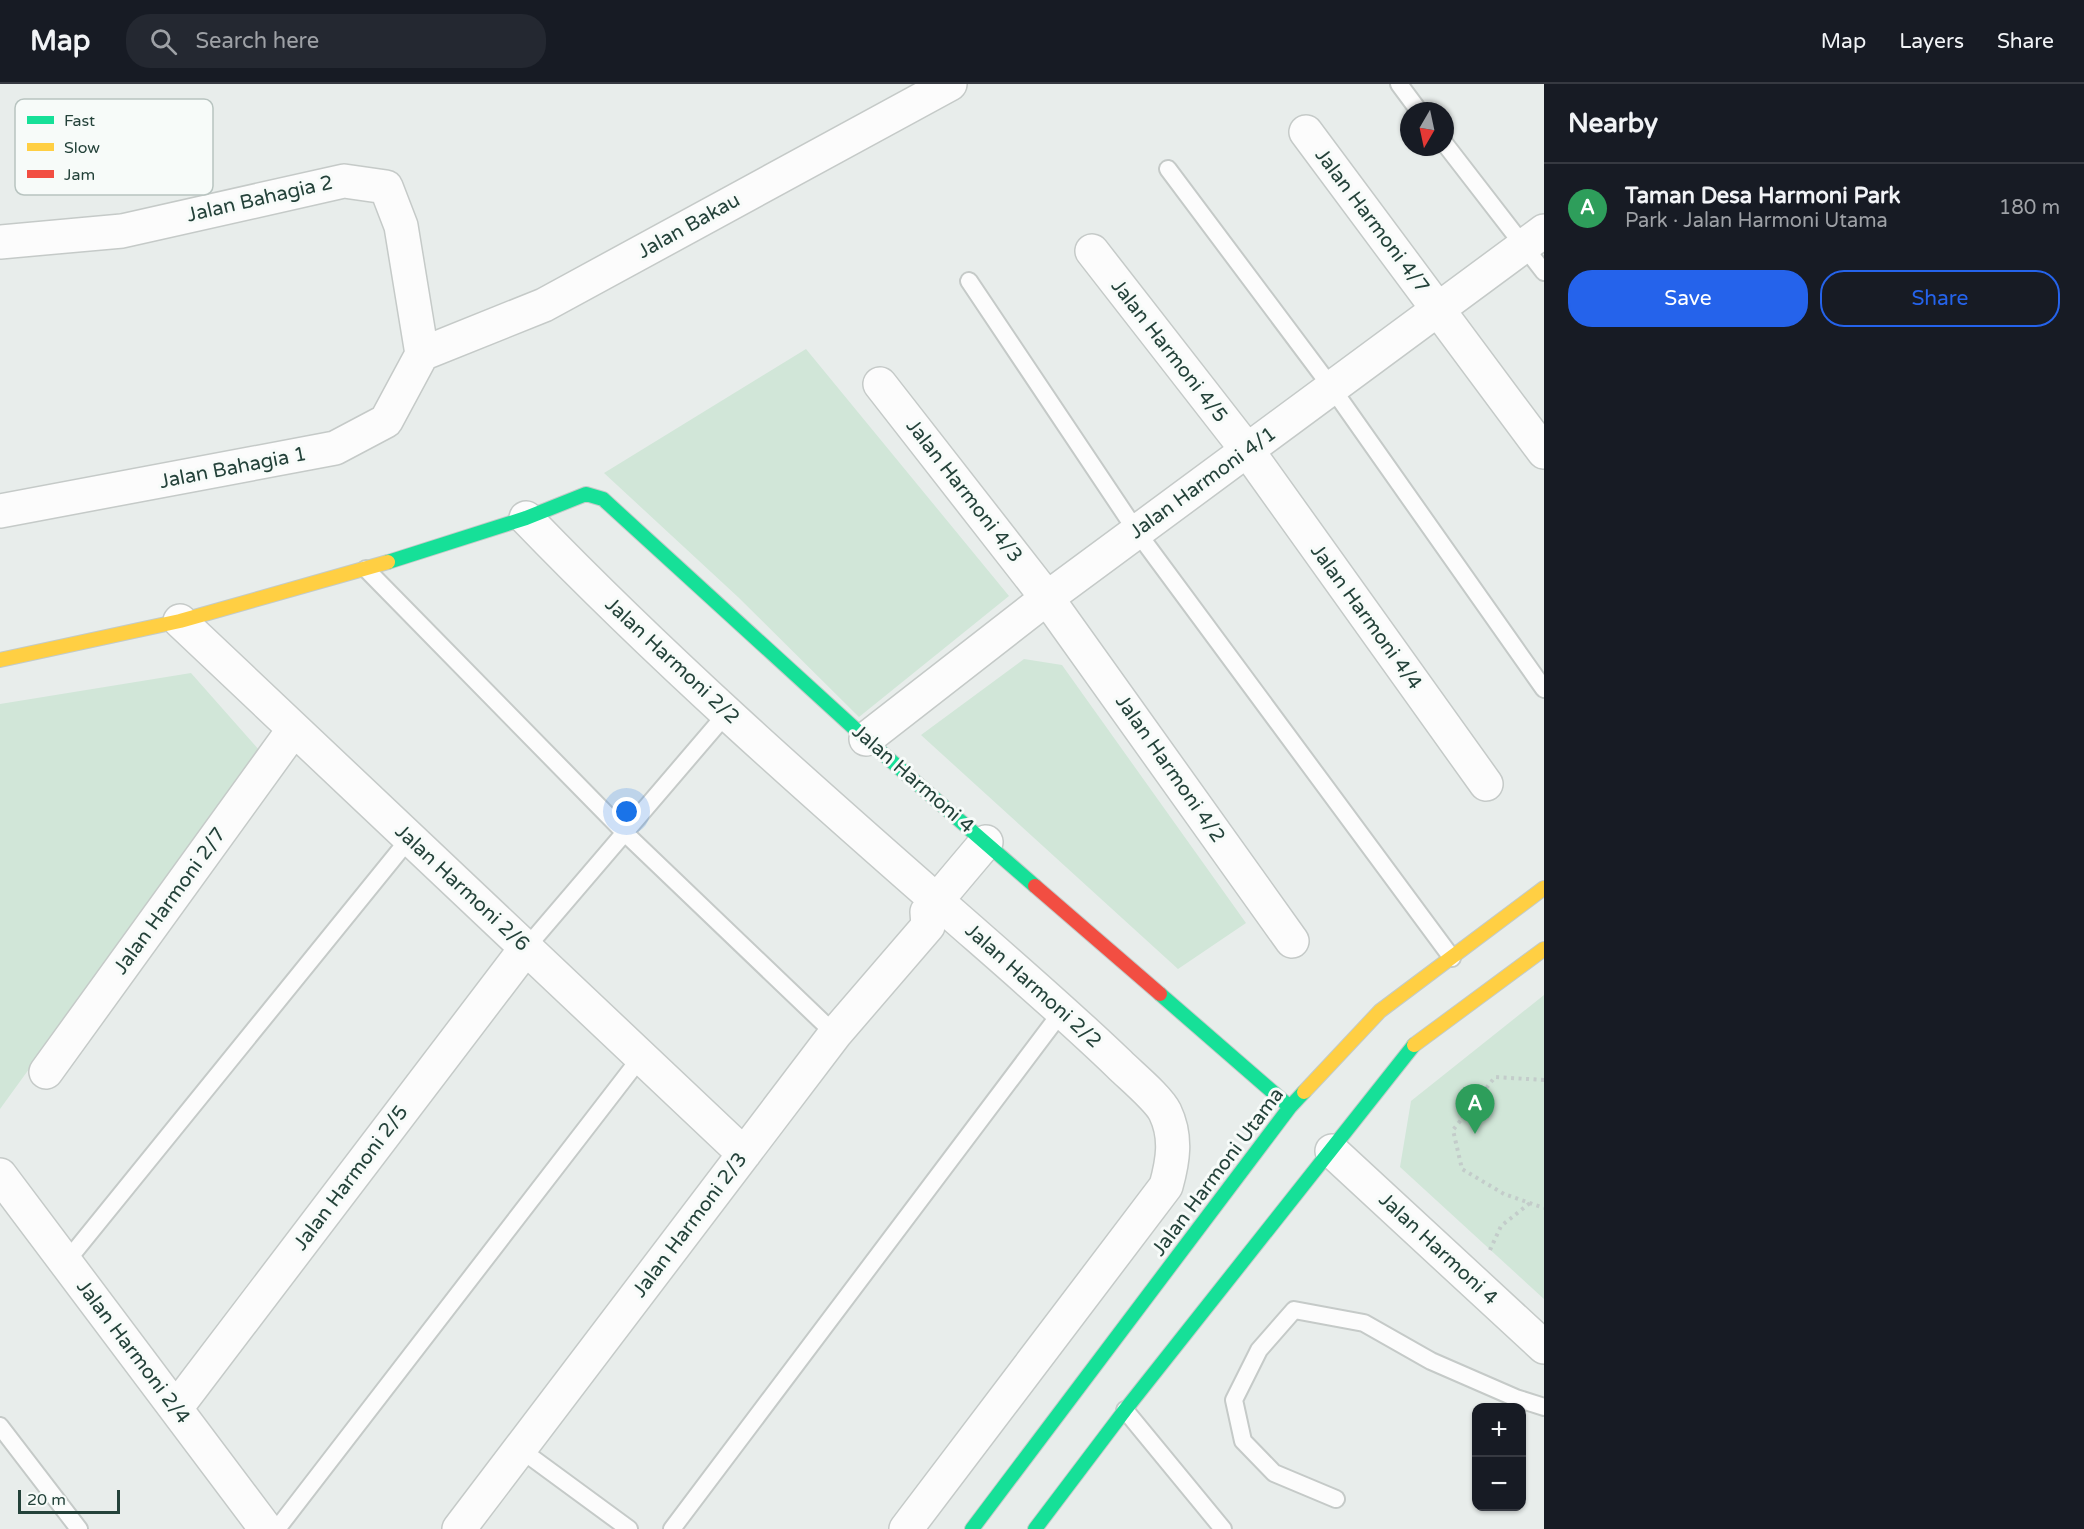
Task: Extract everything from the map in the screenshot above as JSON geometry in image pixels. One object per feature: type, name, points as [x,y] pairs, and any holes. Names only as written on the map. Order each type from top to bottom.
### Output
[{"type":"main road","name":"Jalan Harmoni 4","points":[[0,660],[180,621],[366,569],[526,519],[586,494],[603,499],[866,739],[1290,1107]]},
{"type":"main road","name":"Jalan Harmoni Utama","points":[[972,1529],[1290,1107],[1380,1011],[1544,888]]},
{"type":"main road","points":[[1035,1529],[1125,1410],[1413,1046],[1544,949]]},
{"type":"street","name":"Jalan Bakau","points":[[422,354],[544,305],[950,84]]},
{"type":"street","name":"Jalan Harmoni 4/7","points":[[1306,132],[1544,452]]},
{"type":"street","name":"Jalan Bahagia 2","points":[[0,242],[122,231],[344,181],[386,187],[401,226],[422,354]]},
{"type":"street","name":"Jalan Harmoni 4/1","points":[[866,739],[1047,598],[1534,239]]},
{"type":"street","name":"Jalan Harmoni 4/5","points":[[1092,251],[1247,450]]},
{"type":"street","name":"Jalan Bahagia 1","points":[[0,511],[335,448],[386,421],[422,354]]},
{"type":"street","name":"Jalan Harmoni 4/3","points":[[880,384],[1047,598]]},
{"type":"street","name":"Jalan Harmoni 4/4","points":[[1247,450],[1485,784]]},
{"type":"street","name":"Jalan Harmoni 2/2","points":[[526,519],[939,914],[1063,1010],[1165,1110],[1173,1136],[1173,1162],[1166,1186],[906,1529]]},
{"type":"street","name":"Jalan Harmoni 4/2","points":[[1047,598],[1292,941]]},
{"type":"street","name":"Jalan Harmoni 2/6","points":[[180,621],[744,1154]]},
{"type":"street","name":"Jalan Harmoni 2/7","points":[[46,1072],[294,729]]},
{"type":"street","name":"Jalan Harmoni 2/3","points":[[459,1529],[835,1034],[994,850]]},
{"type":"street","name":"Jalan Harmoni 2/5","points":[[176,1408],[526,948]]},
{"type":"street","name":"Jalan Harmoni 4","points":[[1332,1151],[1544,1347]]},
{"type":"street","name":"Jalan Harmoni 2/4","points":[[0,1175],[266,1529]]},
{"type":"lane","points":[[1399,84],[1412,102]]},
{"type":"lane","points":[[1454,154],[1534,239],[1544,272]]},
{"type":"lane","points":[[1168,169],[1332,387],[1544,689]]},
{"type":"lane","points":[[969,281],[1137,532],[1452,958]]},
{"type":"lane","points":[[366,569],[625,833],[835,1034]]},
{"type":"lane","points":[[526,948],[727,713]]},
{"type":"lane","points":[[66,1263],[410,838]]},
{"type":"lane","points":[[672,1529],[1063,1010]]},
{"type":"lane","points":[[277,1529],[641,1057]]},
{"type":"lane","points":[[1336,1499],[1274,1473],[1243,1441],[1234,1400],[1259,1350],[1294,1310],[1364,1323],[1431,1360],[1516,1398],[1544,1407]]},
{"type":"lane","points":[[1125,1410],[1222,1529]]},
{"type":"lane","points":[[0,1426],[79,1529]]},
{"type":"lane","points":[[520,1449],[628,1529]]},
{"type":"path","points":[[1544,1080],[1495,1077],[1453,1130],[1462,1169],[1504,1194],[1544,1208]]},
{"type":"path","points":[[1476,1284],[1501,1226],[1530,1203]]},
{"type":"green space","points":[[806,349],[1009,596],[859,717],[738,597],[604,473]]},
{"type":"green space","points":[[1024,659],[1062,665],[1246,923],[1178,969],[921,735]]},
{"type":"green space","points":[[191,673],[260,751],[0,1109],[0,704]]},
{"type":"green space","points":[[1544,995],[1544,1299],[1400,1167],[1411,1101]]},
{"type":"traffic: fast","points":[[388,562],[526,518],[586,494],[603,499],[866,739],[1035,886]]},
{"type":"traffic: fast","points":[[1160,994],[1290,1107]]},
{"type":"traffic: fast","points":[[1035,1529],[1125,1410],[1414,1045]]},
{"type":"traffic: fast","points":[[972,1529],[1290,1107],[1304,1092]]},
{"type":"traffic: slow","points":[[0,660],[180,621],[388,562]]},
{"type":"traffic: slow","points":[[1304,1092],[1380,1011],[1544,888]]},
{"type":"traffic: slow","points":[[1414,1045],[1544,949]]},
{"type":"traffic: jam","points":[[1035,886],[1160,994]]},
{"type":"place","name":"Taman Desa Harmoni Park","points":[[1475,1134]]}]
